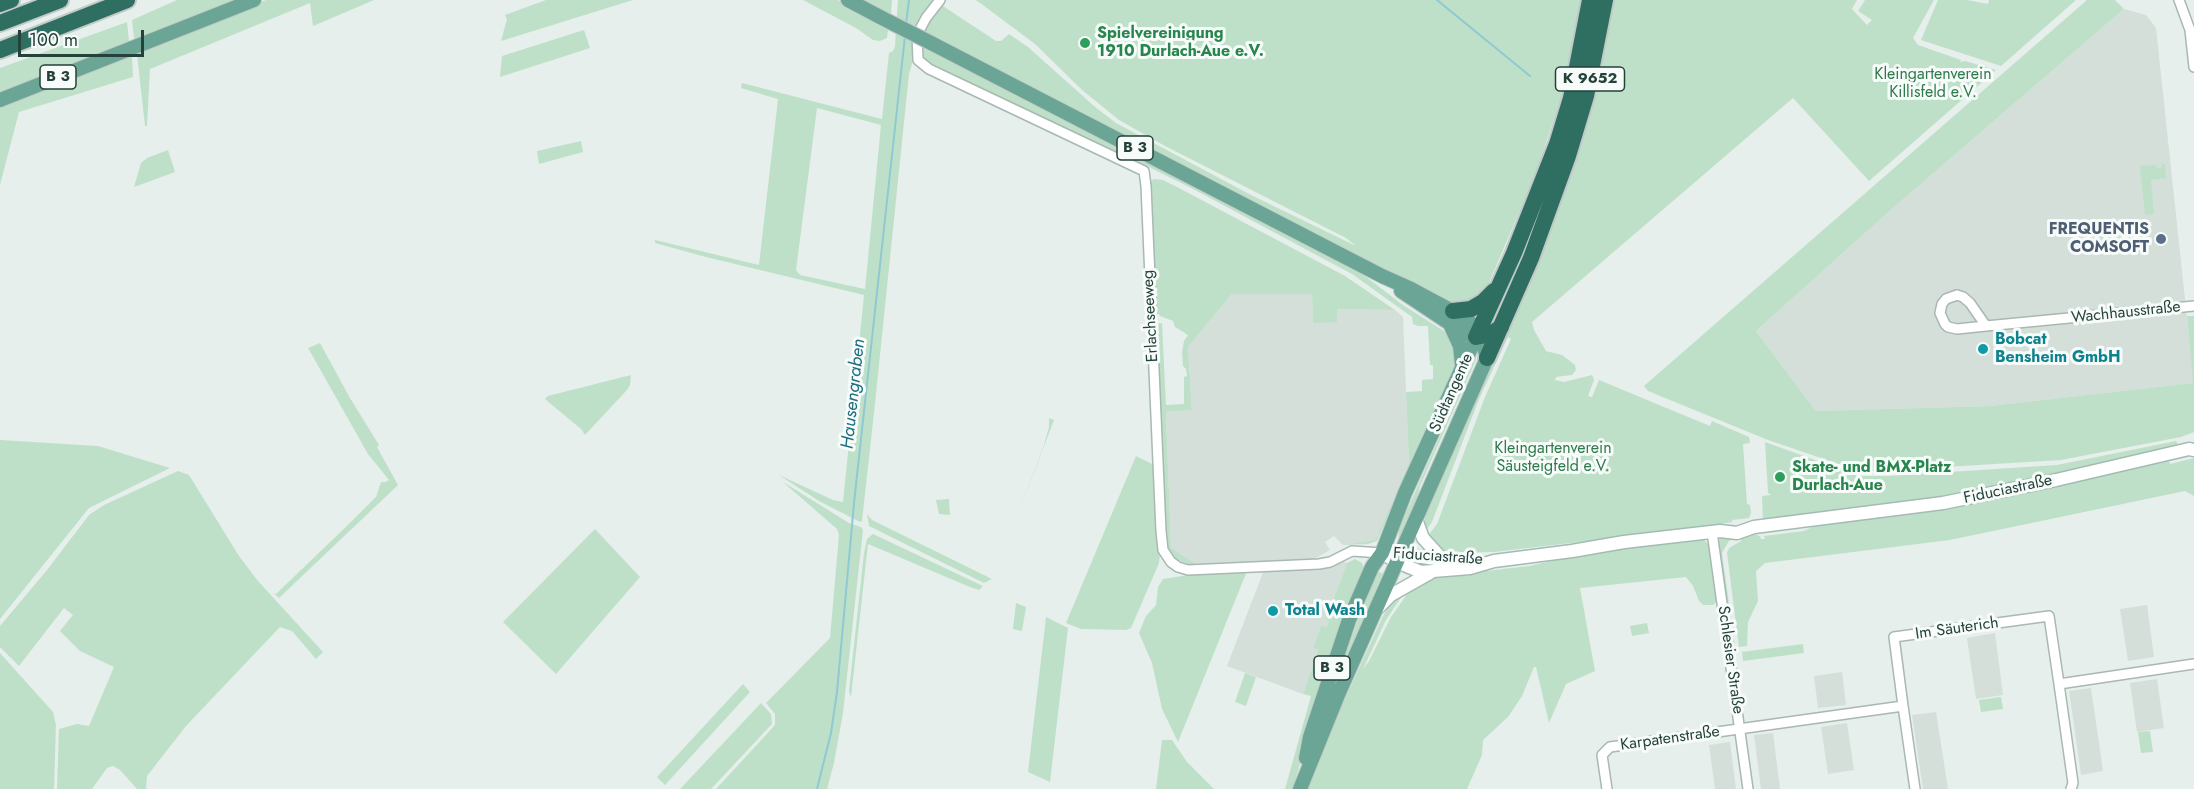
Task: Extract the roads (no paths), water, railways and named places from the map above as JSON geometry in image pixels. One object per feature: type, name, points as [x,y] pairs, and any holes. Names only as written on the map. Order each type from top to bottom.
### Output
[{"type":"highway","points":[[0,3],[12,0]]},
{"type":"highway","points":[[0,23],[60,0]]},
{"type":"highway","points":[[0,50],[127,0]]},
{"type":"highway","name":"Südtangente","points":[[1479,335],[1557,144],[1571,98],[1590,0]]},
{"type":"highway","name":"Südtangente","points":[[1487,358],[1542,231],[1568,156],[1586,96],[1605,0]]},
{"type":"highway","points":[[1451,317],[1477,306],[1499,286]]},
{"type":"highway","points":[[1479,335],[1491,334],[1501,327]]},
{"type":"main road","name":"B 3","points":[[0,100],[254,0]]},
{"type":"main road","name":"B 3","points":[[848,0],[1382,276],[1451,317],[1472,322],[1479,335]]},
{"type":"main road","points":[[1451,317],[1460,346],[1462,367]]},
{"type":"main road","name":"Südtangente","points":[[1300,789],[1310,737],[1334,663],[1372,567],[1382,553],[1462,367],[1479,335]]},
{"type":"main road","points":[[1479,335],[1487,358]]},
{"type":"main road","name":"Südtangente","points":[[1300,789],[1338,695],[1487,358]]},
{"type":"main road","name":"Fiduciastraße","points":[[1382,553],[1398,558],[1494,561],[1624,542],[1716,532],[1736,526],[1754,527],[1943,503],[2034,485],[2192,448]]},
{"type":"main road","points":[[1416,519],[1423,538],[1443,560]]},
{"type":"main road","name":"Fiduciastraße","points":[[1398,558],[1409,568],[1430,572],[1470,568],[1494,561]]},
{"type":"main road","points":[[1377,609],[1391,595],[1430,572]]},
{"type":"street","name":"Erlachseeweg","points":[[940,0],[926,18],[917,35],[918,60],[929,69],[1144,171],[1161,531],[1163,550],[1171,562],[1188,570],[1319,564],[1330,562],[1352,551],[1382,553]]},
{"type":"street","points":[[2179,0],[2192,29],[2194,67]]},
{"type":"street","name":"Wachhausstraße","points":[[1986,326],[1963,297],[1951,296],[1942,303],[1940,313],[1942,320],[1948,327],[1957,329],[2194,306]]},
{"type":"street","name":"Schlesier Straße","points":[[1716,532],[1748,789]]},
{"type":"street","name":"Im Säuterich","points":[[1904,706],[1894,637],[2049,616],[2059,684]]},
{"type":"street","points":[[2071,789],[2073,783],[2059,684],[2194,664]]},
{"type":"street","points":[[1740,730],[1904,706],[1915,789]]},
{"type":"street","name":"Karpatenstraße","points":[[1607,789],[1602,755],[1610,747],[1740,730]]},
{"type":"waterway","name":"Hausengraben","points":[[906,24],[909,0]]},
{"type":"waterway","points":[[1437,0],[1530,76]]},
{"type":"waterway","name":"Hausengraben","points":[[817,789],[831,733],[837,692],[854,503],[905,36]]},
{"type":"place","name":"Spielvereinigung 1910 Durlach-Aue e.V.","points":[[1085,43]]},
{"type":"place","name":"FREQUENTIS COMSOFT","points":[[2161,239]]},
{"type":"place","name":"Bobcat Bensheim GmbH","points":[[1983,349]]},
{"type":"place","name":"Skate- und BMX-Platz Durlach-Aue","points":[[1780,477]]},
{"type":"place","name":"Total Wash","points":[[1273,611]]},
{"type":"park label","name":"Kleingartenverein Killisfeld e.V.","points":[[1933,84]]},
{"type":"park label","name":"Kleingartenverein Säusteigfeld e.V.","points":[[1553,458]]}]
